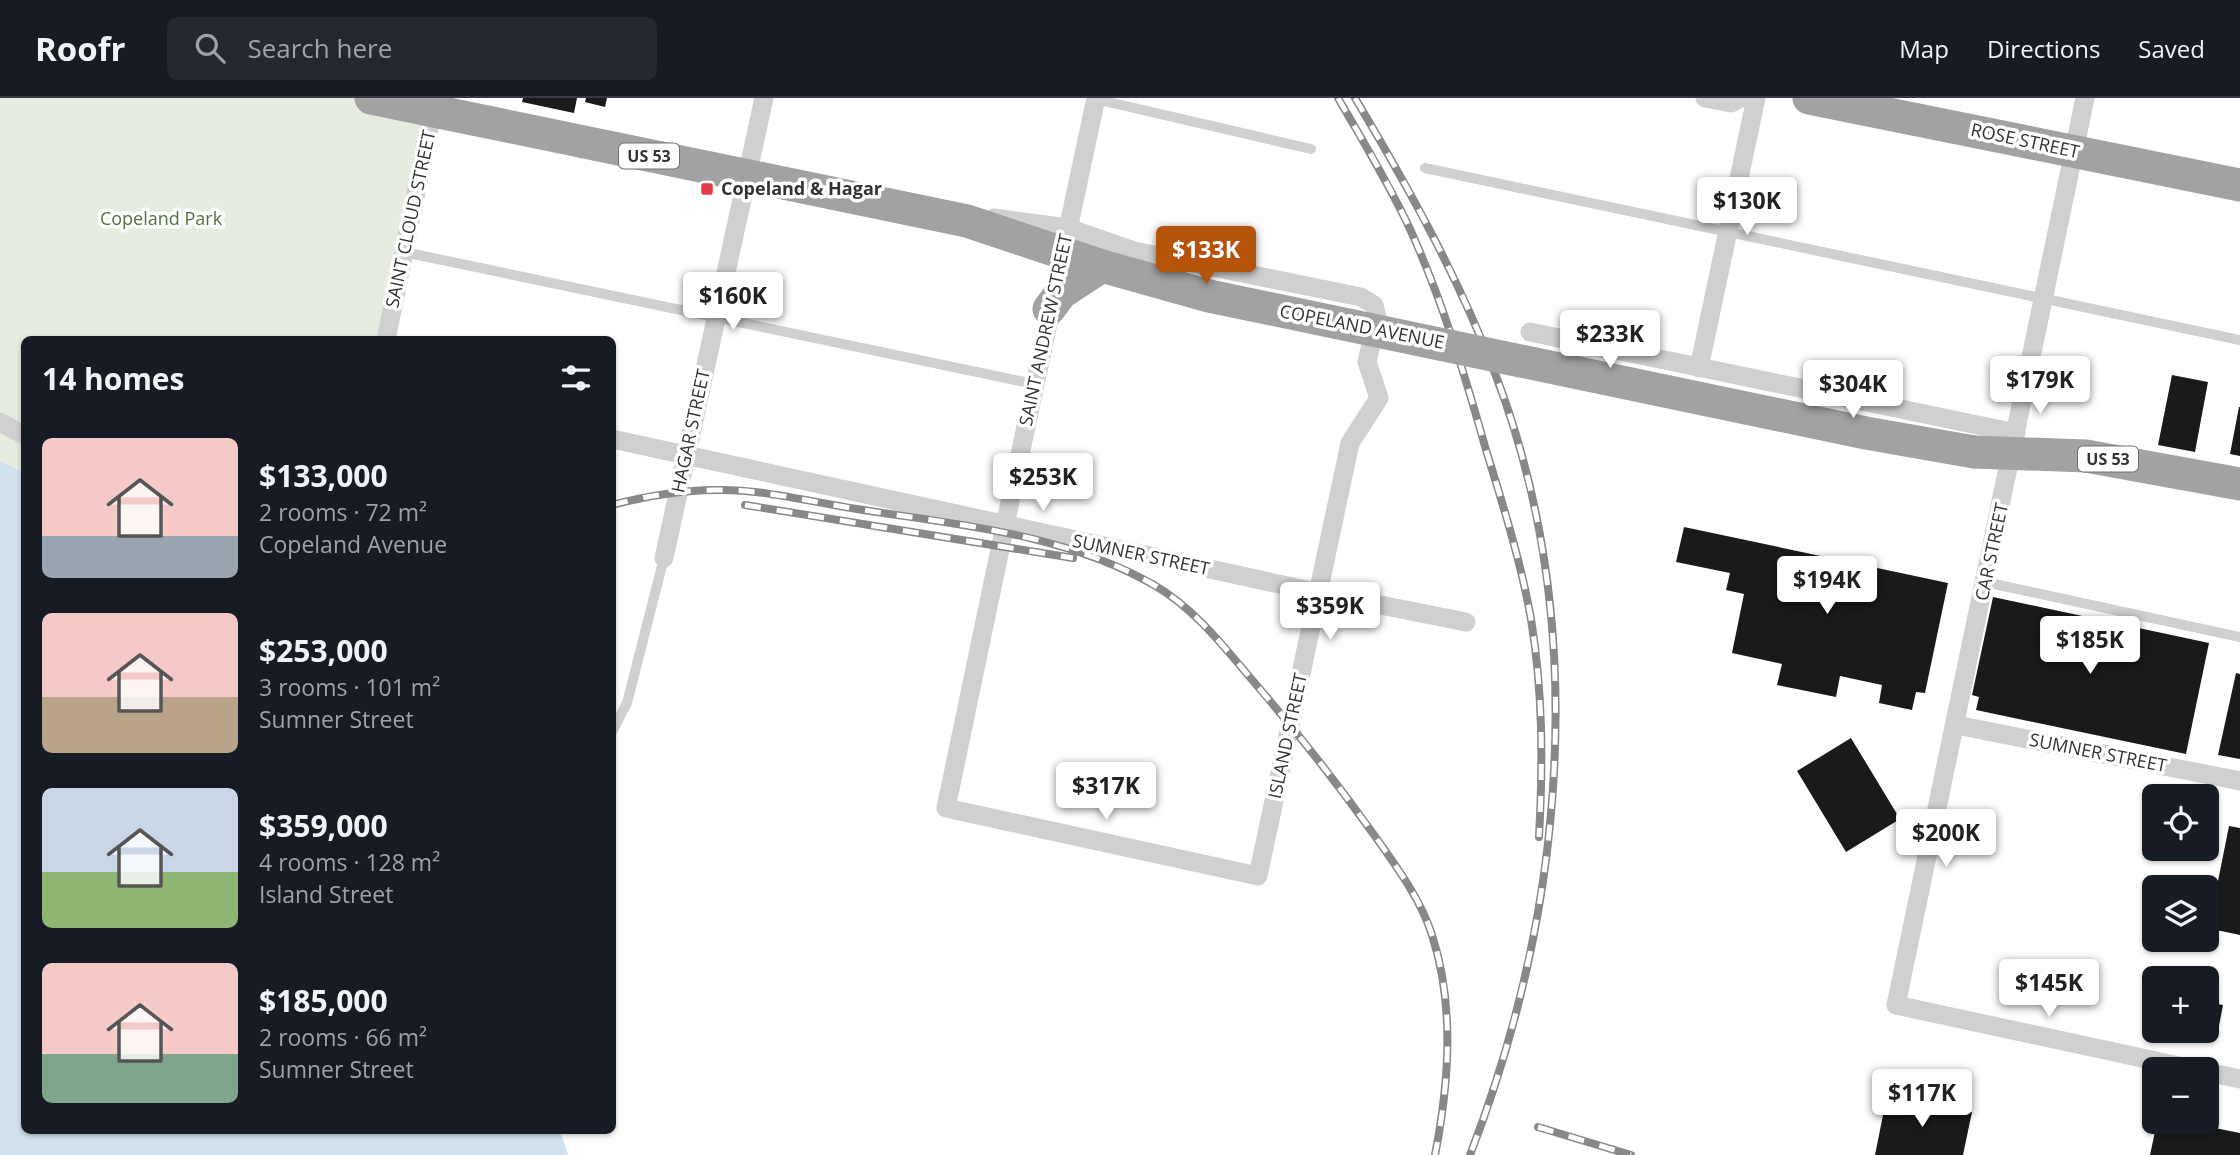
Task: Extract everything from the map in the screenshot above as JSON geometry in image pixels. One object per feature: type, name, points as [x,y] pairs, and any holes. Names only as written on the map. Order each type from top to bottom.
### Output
[{"type":"highway","name":"COPELAND AVENUE","points":[[370,98],[434,105],[747,177],[1065,239],[1102,266],[1209,296],[1866,433],[1974,452],[2014,444],[2240,484]]},
{"type":"highway","name":"ROSE STREET","points":[[1809,98],[2240,185]]},
{"type":"highway","points":[[1049,309],[1061,293],[1102,266]]},
{"type":"street","name":"HAGAR STREET","points":[[664,558],[764,98]]},
{"type":"street","points":[[1705,98],[1731,103],[1741,98]]},
{"type":"street","points":[[1699,368],[1756,98]]},
{"type":"street","name":"CAR STREET","points":[[2085,98],[1896,1005],[2142,1058]]},
{"type":"street","name":"SAINT ANDREW STREET","points":[[1093,99],[946,808],[1258,876]]},
{"type":"street","name":"SAINT CLOUD STREET","points":[[387,336],[434,105]]},
{"type":"street","name":"ISLAND STREET","points":[[1065,239],[1370,301],[1377,317],[1367,362],[1378,398],[1350,443],[1258,876]]},
{"type":"street","points":[[1530,332],[1699,368],[2014,444]]},
{"type":"street","points":[[0,422],[21,433]]},
{"type":"street","name":"SUMNER STREET","points":[[616,440],[1320,593],[1466,622]]},
{"type":"street","name":"SUMNER STREET","points":[[1956,724],[2240,781]]},
{"type":"street","points":[[2219,1075],[2240,1079]]},
{"type":"lane","points":[[1093,99],[1311,149]]},
{"type":"lane","points":[[1425,168],[2240,340]]},
{"type":"lane","points":[[404,253],[716,317],[773,332],[1034,384]]},
{"type":"lane","points":[[616,724],[627,703],[664,558]]},
{"type":"lane","points":[[1986,582],[2240,637]]},
{"type":"green space","name":"Copeland Park","points":[[0,98],[371,98],[433,111],[387,336],[21,336],[21,471],[0,461]]},
{"type":"water","points":[[0,461],[21,471],[21,1134],[561,1134],[568,1155],[0,1155]]},
{"type":"building","points":[[523,98],[577,98],[574,113],[522,102]]},
{"type":"building","points":[[586,98],[607,98],[605,107],[585,102]]},
{"type":"building","points":[[2172,375],[2208,382],[2195,452],[2158,445]]},
{"type":"building","points":[[2240,407],[2240,456],[2230,454]]},
{"type":"building","points":[[1684,527],[1948,583],[1925,693],[1916,692],[1912,710],[1879,703],[1882,685],[1840,676],[1836,697],[1777,685],[1782,664],[1732,653],[1744,594],[1726,590],[1730,573],[1676,562]]},
{"type":"building","points":[[1993,597],[2209,643],[2186,754],[1976,710],[1979,697],[1972,695]]},
{"type":"building","points":[[2236,673],[2240,674],[2240,759],[2218,755]]},
{"type":"building","points":[[1851,738],[1900,819],[1846,852],[1797,771]]},
{"type":"building","points":[[2229,826],[2240,828],[2240,935],[2219,931],[2219,876]]},
{"type":"building","points":[[2219,1004],[2223,1005],[2219,1026]]},
{"type":"building","points":[[1887,1095],[1972,1112],[1963,1155],[1875,1155]]},
{"type":"building","points":[[2219,1129],[2240,1133],[2240,1155],[2150,1155],[2154,1134],[2219,1134]]},
{"type":"railway","points":[[1338,98],[1402,212],[1422,256],[1461,366],[1511,534],[1531,619],[1538,673],[1541,755],[1539,837]]},
{"type":"railway","points":[[1355,98],[1432,234],[1466,304],[1496,376],[1526,471],[1545,569],[1555,667],[1554,767],[1545,866],[1528,965],[1502,1061],[1470,1155]]},
{"type":"railway","points":[[616,504],[677,492],[734,490],[971,526],[1047,542],[1083,553],[1154,585],[1184,606],[1223,646],[1320,762],[1393,862],[1422,909],[1439,962],[1447,1017],[1444,1100],[1435,1155]]},
{"type":"railway","points":[[745,505],[1073,558]]},
{"type":"railway","points":[[1538,1127],[1631,1155]]},
{"type":"place","name":"Copeland & Hagar","points":[[707,189]]}]
